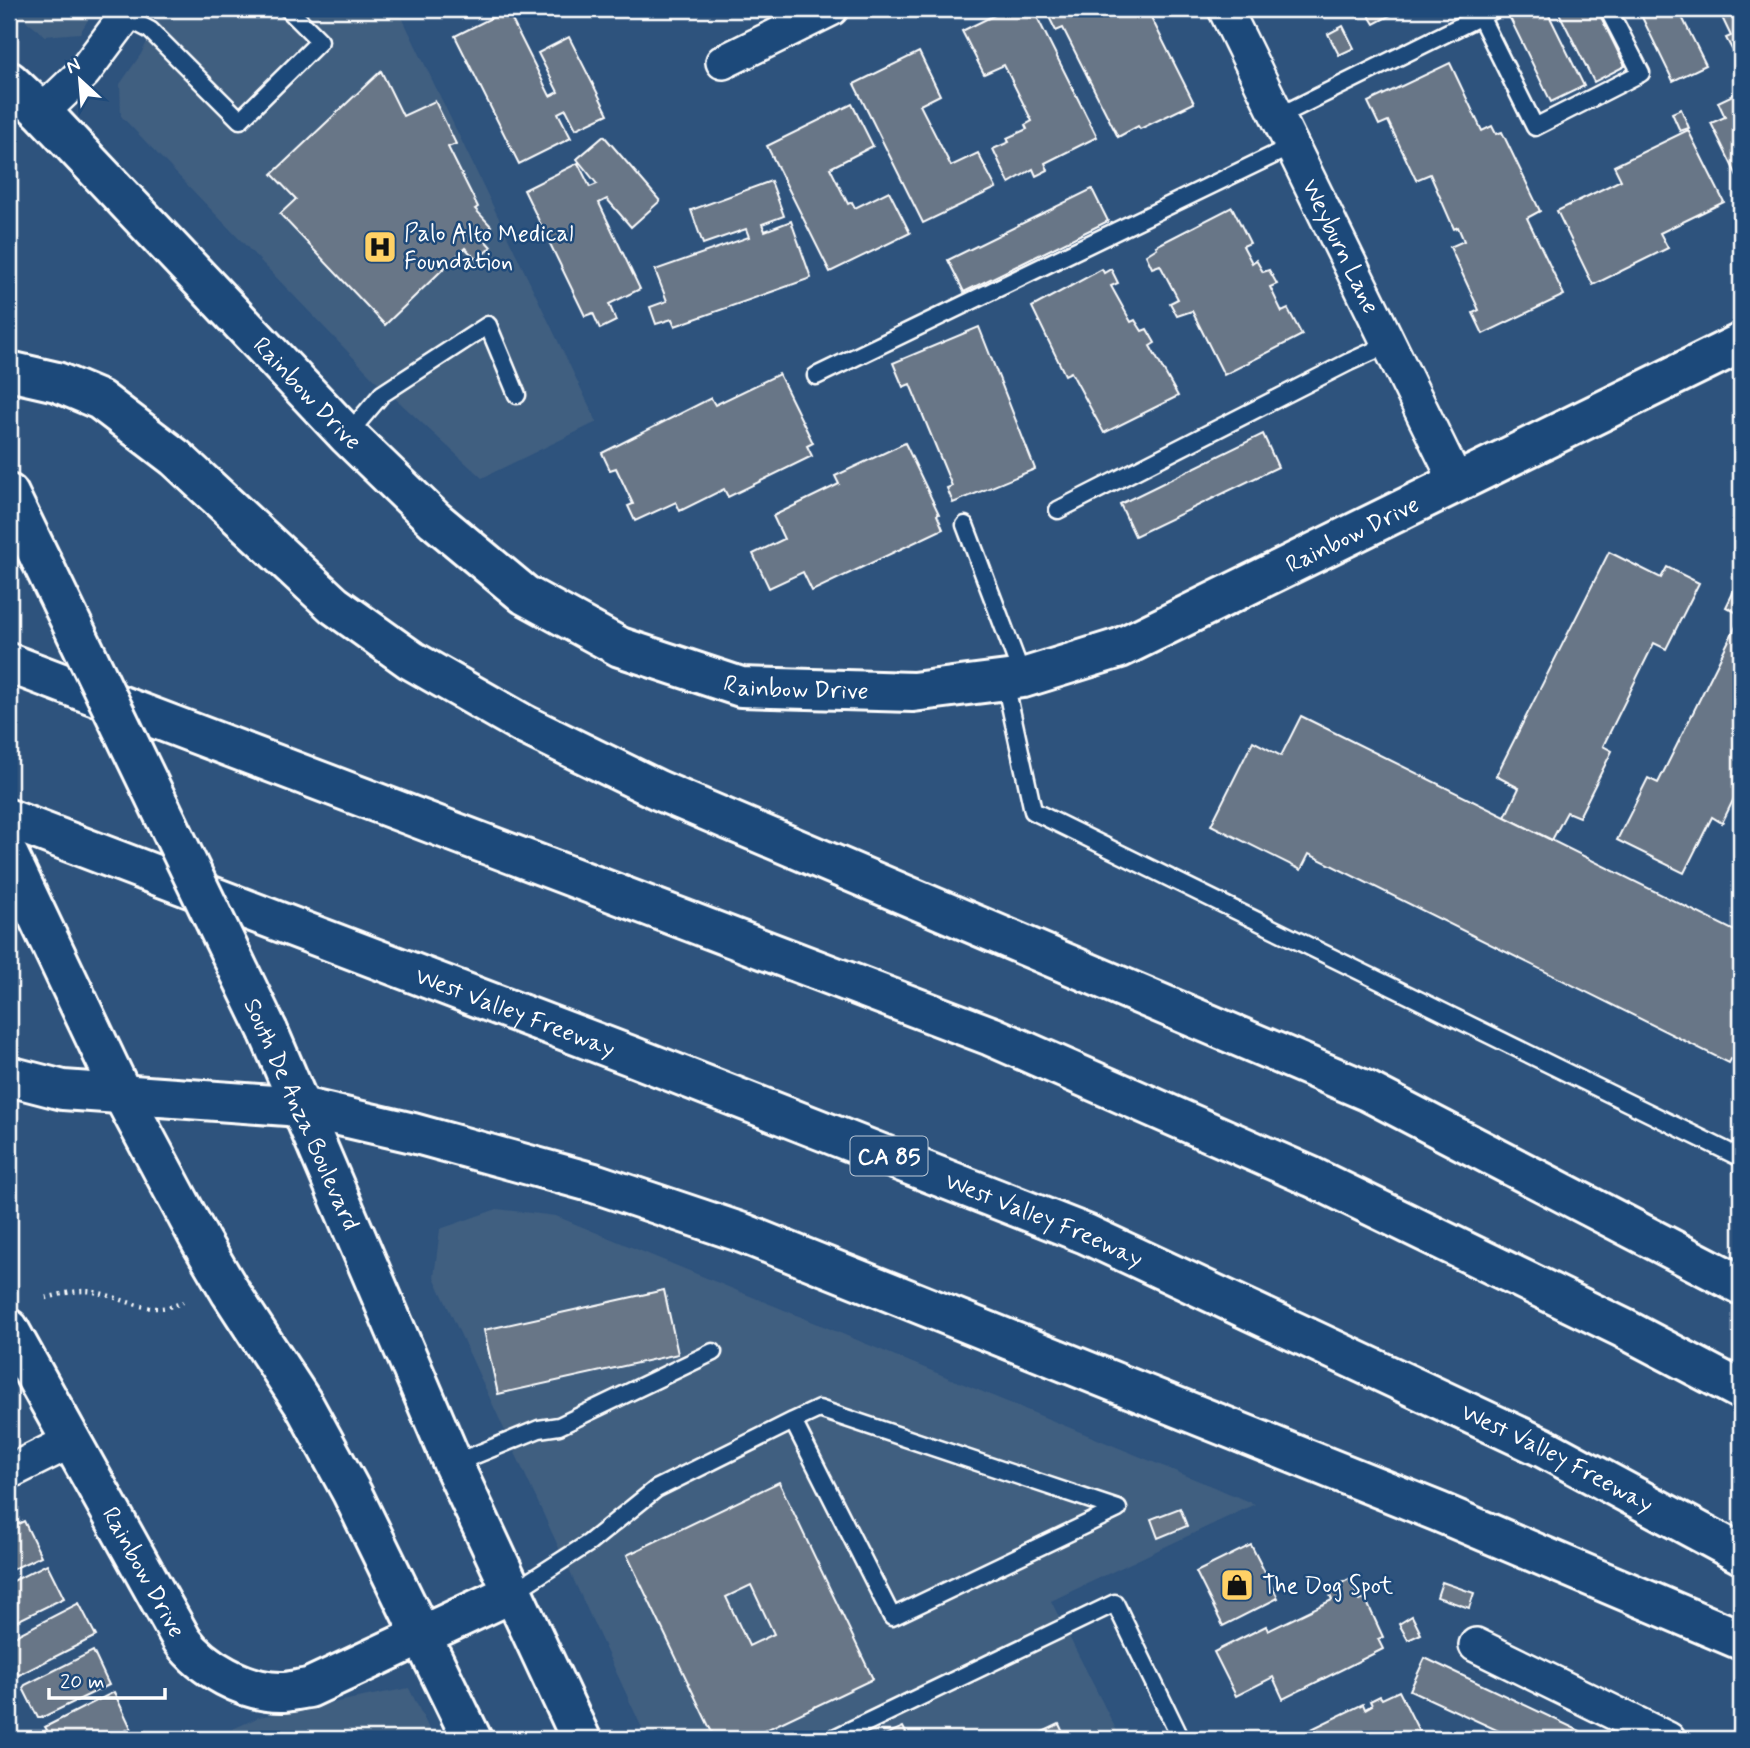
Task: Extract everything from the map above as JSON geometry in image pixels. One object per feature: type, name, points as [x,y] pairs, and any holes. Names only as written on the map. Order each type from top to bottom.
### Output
[{"type":"main road","name":"Rainbow Drive","points":[[9,81],[42,112],[346,435],[435,520],[525,595],[620,647],[741,687],[913,692],[1014,680],[1121,648],[1741,342]]},
{"type":"main road","points":[[9,371],[57,382],[100,400],[176,458],[334,605],[411,660],[525,725],[671,796],[1367,1091],[1741,1286]]},
{"type":"main road","name":"South De Anza Boulevard","points":[[9,494],[268,1031],[453,1464],[582,1739]]},
{"type":"main road","points":[[9,663],[991,1036],[1312,1177],[1623,1328],[1741,1390]]},
{"type":"main road","name":"West Valley Freeway","points":[[9,819],[647,1062],[1086,1234],[1542,1447],[1741,1554]]},
{"type":"main road","points":[[9,856],[121,1092],[201,1242],[304,1405],[352,1493],[472,1739]]},
{"type":"main road","points":[[9,1076],[63,1090],[121,1092],[301,1107],[413,1133],[594,1183],[740,1232],[1439,1512],[1741,1640]]},
{"type":"main road","name":"Rainbow Drive","points":[[9,1329],[182,1640],[191,1652],[232,1679],[259,1690],[282,1692],[309,1688],[512,1593]]},
{"type":"street","points":[[723,62],[831,9]]},
{"type":"street","name":"Weyburn Lane","points":[[1225,9],[1457,483]]},
{"type":"street","points":[[42,112],[84,72],[127,13]]},
{"type":"street","points":[[9,1472],[71,1441]]},
{"type":"street","points":[[1476,1645],[1668,1739]]},
{"type":"lane","points":[[127,13],[150,30],[240,120],[320,41],[288,9]]},
{"type":"lane","points":[[1277,117],[1495,9]]},
{"type":"lane","points":[[1480,16],[1535,127],[1641,73],[1608,9]]},
{"type":"lane","points":[[816,376],[1292,146]]},
{"type":"lane","points":[[346,435],[382,394],[488,325],[517,395]]},
{"type":"lane","points":[[1058,510],[1389,344]]},
{"type":"lane","points":[[965,525],[1014,680],[1033,811],[1741,1158]]},
{"type":"lane","points":[[453,1464],[539,1429],[559,1426],[713,1352]]},
{"type":"lane","points":[[512,1593],[589,1543],[656,1489],[793,1421],[819,1409],[1118,1509],[892,1617],[793,1421]]},
{"type":"lane","points":[[832,1739],[1115,1602],[1178,1733]]},
{"type":"path","points":[[46,1298],[72,1292],[94,1292],[128,1304],[169,1309],[183,1302]]},
{"type":"shaded area","points":[[11,9],[95,9],[80,33],[45,36]]},
{"type":"shaded area","name":"Palo Alto Medical Foundation","points":[[163,9],[398,9],[597,422],[482,478],[374,379],[121,116],[120,84],[141,54]]},
{"type":"shaded area","points":[[497,1209],[556,1216],[1255,1504],[1051,1601],[1121,1739],[647,1739],[434,1277],[440,1229]]},
{"type":"shaded area","points":[[409,1688],[434,1739],[211,1739],[259,1717]]},
{"type":"building","points":[[1007,9],[1033,9],[1097,137],[1045,163],[1048,170],[1036,176],[1033,169],[1009,183],[993,149],[1009,142],[1007,138],[1027,129],[1025,125],[1032,121],[1004,65],[984,74],[962,31]]},
{"type":"building","points":[[1045,9],[1147,9],[1194,103],[1118,137],[1063,28],[1056,31]]},
{"type":"building","points":[[1365,9],[1402,9],[1374,24]]},
{"type":"building","points":[[1523,9],[1546,9],[1584,86],[1551,102],[1509,16]]},
{"type":"building","points":[[1557,9],[1597,9],[1625,66],[1594,82]]},
{"type":"building","points":[[1638,9],[1678,9],[1706,65],[1673,81]]},
{"type":"building","points":[[1718,9],[1741,9],[1741,58],[1738,51],[1734,53],[1726,38],[1731,36]]},
{"type":"building","points":[[507,10],[550,96],[558,92],[538,53],[569,37],[608,114],[576,129],[566,109],[558,113],[571,138],[519,164],[455,36]]},
{"type":"building","points":[[1343,26],[1354,48],[1339,55],[1328,34]]},
{"type":"building","points":[[919,52],[940,95],[920,105],[951,166],[978,153],[996,188],[923,223],[854,84]]},
{"type":"building","points":[[1450,63],[1482,131],[1492,126],[1496,134],[1502,132],[1540,211],[1527,218],[1564,295],[1483,334],[1473,313],[1479,310],[1450,247],[1464,241],[1458,227],[1454,229],[1430,174],[1416,180],[1388,121],[1379,125],[1368,102]]},
{"type":"building","points":[[381,71],[403,116],[435,101],[456,144],[448,147],[478,207],[475,209],[491,226],[481,236],[491,247],[477,260],[465,248],[385,325],[280,214],[296,199],[272,174]]},
{"type":"building","points":[[1741,91],[1740,182],[1711,123],[1725,117],[1718,102]]},
{"type":"building","points":[[852,104],[873,146],[830,168],[848,204],[852,202],[855,208],[889,191],[910,233],[830,272],[767,146]]},
{"type":"building","points":[[1681,109],[1689,128],[1680,131],[1672,113]]},
{"type":"building","points":[[1688,130],[1724,202],[1660,233],[1668,248],[1593,285],[1557,211],[1621,180],[1614,166]]},
{"type":"building","points":[[604,136],[660,201],[631,227],[607,199],[599,203],[640,289],[609,304],[616,321],[600,329],[593,313],[585,316],[524,190],[578,163],[590,187],[597,184],[577,159]]},
{"type":"building","points":[[771,181],[784,216],[762,224],[765,231],[791,221],[811,278],[675,326],[672,319],[656,324],[650,307],[667,301],[655,270],[749,237],[746,229],[703,244],[691,210]]},
{"type":"building","points":[[1092,189],[1108,221],[964,292],[948,260]]},
{"type":"building","points":[[1232,207],[1250,243],[1243,246],[1252,263],[1256,260],[1263,272],[1269,270],[1277,284],[1270,287],[1282,312],[1288,309],[1302,335],[1224,375],[1192,311],[1177,316],[1170,303],[1178,299],[1160,265],[1152,268],[1146,255],[1157,248],[1156,246]]},
{"type":"building","points":[[1102,269],[1104,273],[1111,269],[1118,283],[1111,286],[1131,322],[1135,320],[1142,331],[1147,329],[1155,343],[1150,346],[1178,396],[1104,433],[1071,372],[1065,375],[1032,307]]},
{"type":"building","points":[[979,327],[1035,469],[953,503],[947,488],[952,486],[910,384],[903,387],[893,363]]},
{"type":"building","points":[[779,374],[813,443],[807,446],[812,456],[728,497],[724,489],[680,511],[676,502],[635,521],[628,506],[633,504],[616,468],[610,470],[602,453],[711,398],[715,405]]},
{"type":"building","points":[[1263,434],[1278,467],[1135,536],[1120,504]]},
{"type":"building","points":[[905,443],[939,514],[937,515],[943,529],[812,591],[803,572],[769,588],[753,554],[784,539],[773,516],[839,484],[835,476]]},
{"type":"building","points":[[1609,552],[1661,578],[1667,567],[1699,583],[1666,649],[1654,643],[1603,746],[1612,751],[1579,817],[1567,812],[1552,840],[1505,817],[1519,788],[1496,776]]},
{"type":"building","points":[[1741,577],[1741,615],[1726,607]]},
{"type":"building","points":[[1741,616],[1741,784],[1722,823],[1712,817],[1684,873],[1617,840],[1648,778],[1658,783]]},
{"type":"building","points":[[1301,716],[1741,934],[1741,1064],[1731,1059],[1729,1063],[1309,854],[1301,870],[1211,825],[1253,741],[1281,756]]},
{"type":"building","points":[[664,1290],[678,1354],[498,1394],[484,1330]]},
{"type":"building","points":[[779,1482],[873,1679],[747,1739],[715,1739],[627,1555]],"holes":[[[751,1585],[774,1634],[749,1646],[726,1597]]]},
{"type":"building","points":[[1180,1508],[1187,1526],[1158,1538],[1151,1519]]},
{"type":"building","points":[[24,1521],[41,1556],[9,1571],[9,1525],[13,1523],[14,1526]]},
{"type":"building","name":"The Dog Spot","points":[[1251,1545],[1278,1598],[1223,1626],[1196,1572]]},
{"type":"building","points":[[47,1564],[64,1598],[9,1625],[9,1583]]},
{"type":"building","points":[[1349,1579],[1360,1601],[1365,1598],[1383,1637],[1378,1639],[1383,1649],[1283,1699],[1273,1677],[1236,1696],[1214,1652],[1266,1626],[1268,1631],[1332,1600],[1330,1595],[1340,1589],[1338,1585]]},
{"type":"building","points":[[1442,1582],[1474,1593],[1469,1608],[1437,1597]]},
{"type":"building","points":[[79,1603],[96,1636],[19,1675],[17,1672],[14,1674],[9,1664],[9,1639]]},
{"type":"building","points":[[1412,1616],[1421,1634],[1408,1640],[1399,1624]]},
{"type":"building","points":[[93,1651],[109,1685],[38,1718],[23,1688],[25,1685]]},
{"type":"building","points":[[1425,1658],[1580,1731],[1576,1739],[1516,1739],[1410,1690]]},
{"type":"building","points":[[1399,1691],[1423,1739],[1291,1739],[1363,1704],[1365,1709],[1372,1705],[1370,1701],[1380,1696],[1382,1699]]},
{"type":"building","points":[[114,1692],[131,1728],[108,1739],[47,1739],[45,1727]]},
{"type":"building","points":[[1059,1724],[1066,1739],[1028,1739]]},
{"type":"building","points":[[903,1727],[909,1739],[876,1739]]},
{"type":"place","name":"Palo Alto Medical Foundation","points":[[380,247]]},
{"type":"place","name":"The Dog Spot","points":[[1237,1585]]}]
